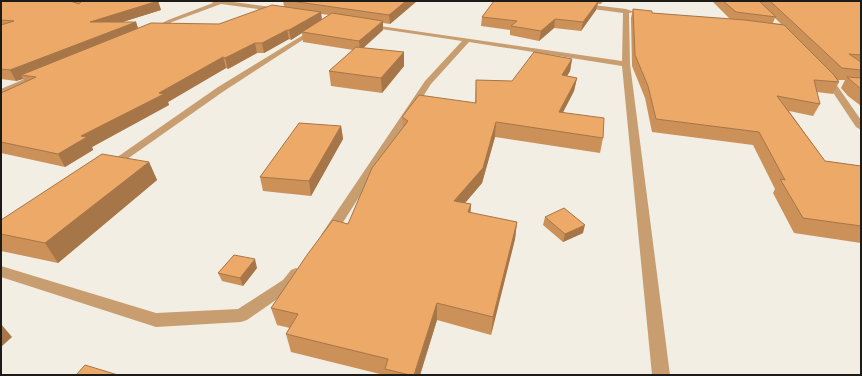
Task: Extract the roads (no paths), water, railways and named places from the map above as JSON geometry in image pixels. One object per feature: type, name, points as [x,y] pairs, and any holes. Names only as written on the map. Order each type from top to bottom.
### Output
[{"type":"street","points":[[548,1],[642,13]]},
{"type":"street","points":[[145,33],[217,2],[287,11]]},
{"type":"street","points":[[272,9],[284,4]]},
{"type":"street","points":[[626,11],[626,64],[661,375]]},
{"type":"street","points":[[98,174],[221,89],[325,24]]},
{"type":"street","points":[[362,24],[626,64]]},
{"type":"street","points":[[322,243],[428,83],[467,40]]},
{"type":"street","points":[[822,72],[832,83],[861,127]]},
{"type":"street","points":[[1,92],[44,74]]},
{"type":"street","points":[[832,83],[847,84]]},
{"type":"street","points":[[1,271],[156,320],[241,315],[288,284],[303,267]]}]
